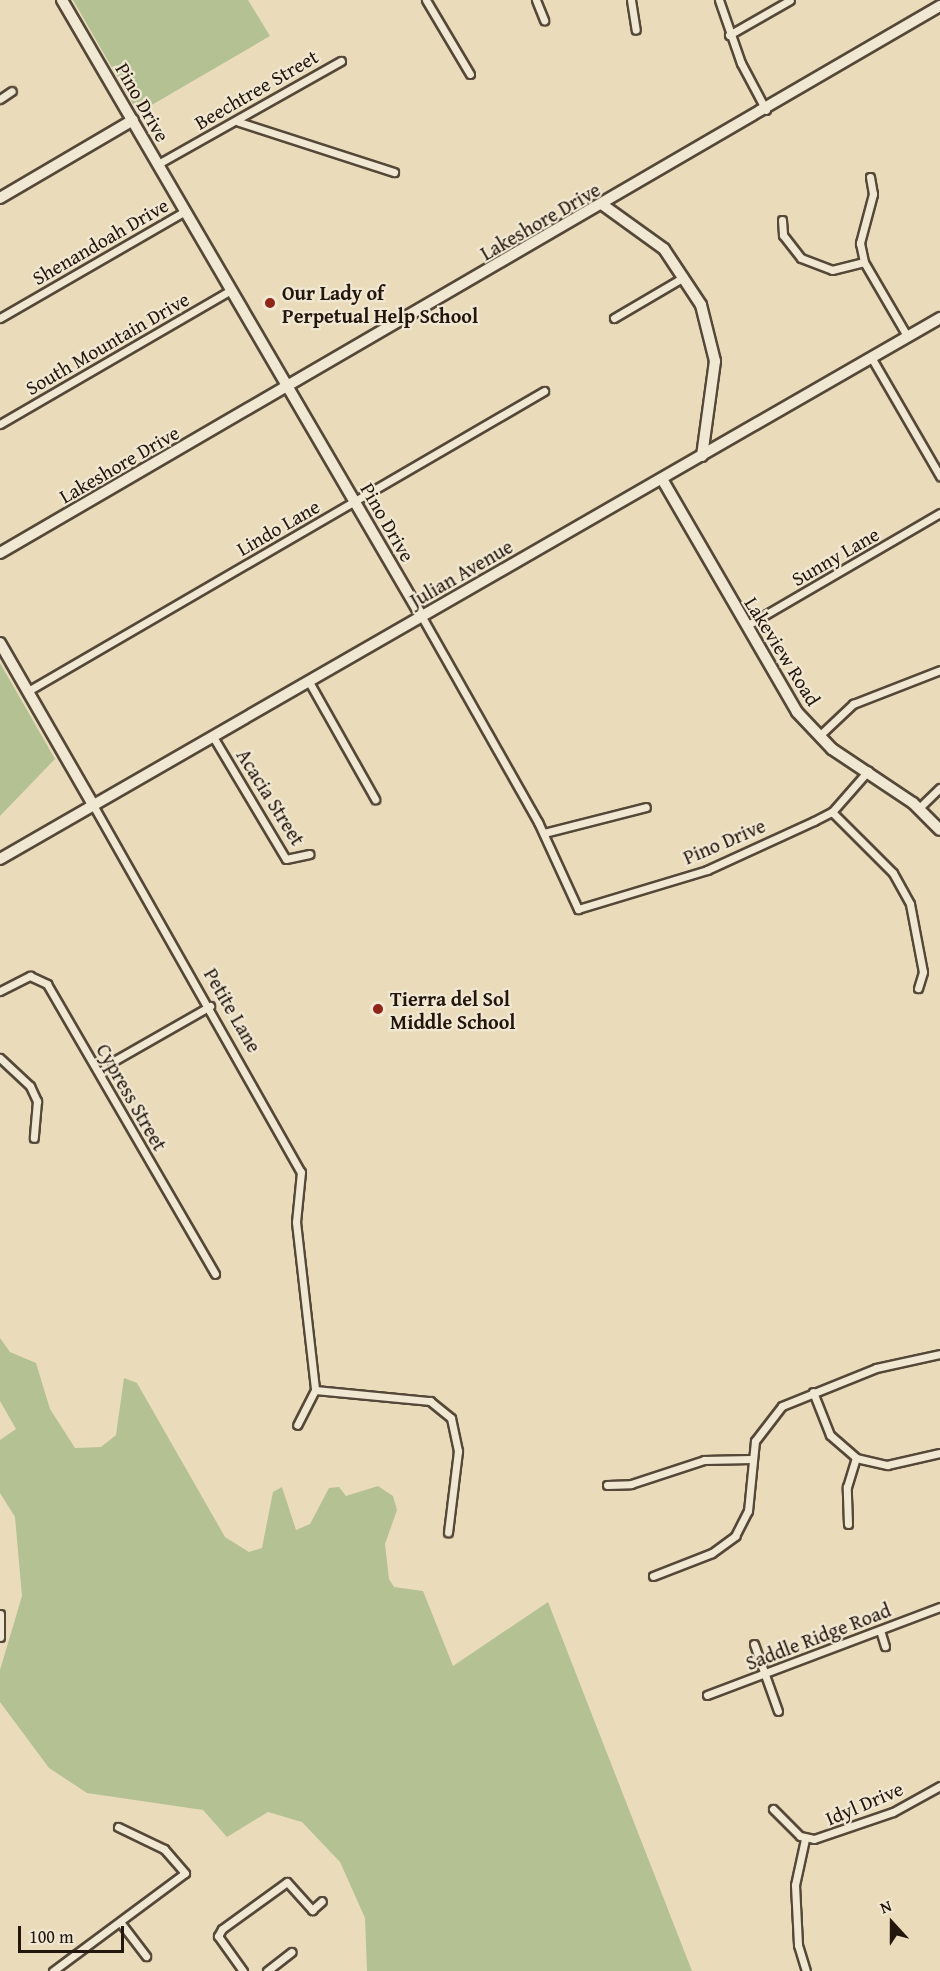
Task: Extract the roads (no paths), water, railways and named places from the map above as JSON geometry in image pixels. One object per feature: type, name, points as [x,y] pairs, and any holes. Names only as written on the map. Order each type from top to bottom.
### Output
[{"type":"street","name":"Pino Drive","points":[[62,0],[355,501],[544,833],[571,903],[585,909],[707,870],[832,812],[868,771]]},
{"type":"street","points":[[426,0],[470,74]]},
{"type":"street","points":[[536,0],[544,20]]},
{"type":"street","points":[[631,0],[636,30]]},
{"type":"street","points":[[719,0],[729,35],[766,110]]},
{"type":"street","points":[[729,35],[790,0]]},
{"type":"street","name":"Lakeshore Drive","points":[[0,553],[603,205],[940,6]]},
{"type":"street","name":"Beechtree Street","points":[[158,164],[239,122],[341,61]]},
{"type":"street","points":[[0,99],[12,91]]},
{"type":"street","points":[[0,198],[133,120]]},
{"type":"street","points":[[239,122],[394,172]]},
{"type":"street","points":[[870,177],[873,194],[860,243],[864,262],[907,336]]},
{"type":"street","points":[[603,205],[658,244],[686,276],[714,347],[702,456]]},
{"type":"street","name":"Shenandoah Drive","points":[[0,318],[185,211]]},
{"type":"street","points":[[782,220],[783,236],[793,253],[810,263],[832,270],[864,262]]},
{"type":"street","points":[[615,318],[686,276]]},
{"type":"street","name":"South Mountain Drive","points":[[0,424],[231,290]]},
{"type":"street","name":"Julian Avenue","points":[[0,859],[940,318]]},
{"type":"street","points":[[872,357],[940,476]]},
{"type":"street","name":"Lindo Lane","points":[[28,692],[544,391]]},
{"type":"street","name":"Lakeview Road","points":[[662,479],[788,699],[819,736],[919,808],[940,830]]},
{"type":"street","name":"Sunny Lane","points":[[746,626],[940,513]]},
{"type":"street","name":"Petite Lane","points":[[0,643],[210,1006],[301,1172],[296,1222],[315,1390]]},
{"type":"street","points":[[819,736],[853,704],[940,670]]},
{"type":"street","points":[[308,680],[375,799]]},
{"type":"street","name":"Acacia Street","points":[[212,735],[286,859],[309,854]]},
{"type":"street","points":[[919,808],[940,788]]},
{"type":"street","points":[[544,833],[646,807]]},
{"type":"street","points":[[832,812],[893,873],[910,904],[923,972],[918,988]]},
{"type":"street","name":"Cypress Street","points":[[0,990],[30,976],[46,984],[215,1274]]},
{"type":"street","points":[[112,1062],[210,1006]]},
{"type":"street","points":[[0,1058],[30,1086],[37,1101],[34,1138]]},
{"type":"street","points":[[653,1576],[712,1553],[735,1536],[748,1511],[751,1459],[770,1418],[813,1392],[876,1368],[940,1354]]},
{"type":"street","points":[[297,1425],[315,1390],[430,1401],[451,1418],[458,1451],[448,1532]]},
{"type":"street","points":[[813,1392],[830,1435],[856,1458],[896,1464],[940,1453]]},
{"type":"street","points":[[848,1524],[847,1487],[856,1458]]},
{"type":"street","points":[[607,1485],[631,1484],[704,1460],[751,1459]]},
{"type":"street","name":"Saddle Ridge Road","points":[[707,1695],[940,1607]]},
{"type":"street","points":[[0,1614],[0,1637]]},
{"type":"street","points":[[880,1630],[885,1646]]},
{"type":"street","points":[[754,1644],[778,1711]]},
{"type":"street","name":"Idyl Drive","points":[[773,1809],[805,1839],[824,1838],[893,1812],[940,1786]]},
{"type":"street","points":[[58,1970],[185,1874],[164,1849],[118,1827]]},
{"type":"street","points":[[805,1839],[795,1885],[798,1945],[806,1971]]},
{"type":"street","points":[[243,1971],[218,1936],[222,1929],[287,1882],[312,1910],[322,1901]]},
{"type":"street","points":[[120,1922],[146,1956]]},
{"type":"street","points":[[267,1971],[291,1952]]},
{"type":"place","name":"Our Lady of Perpetual Help School","points":[[270,303]]},
{"type":"place","name":"Tierra del Sol Middle School","points":[[378,1009]]}]
